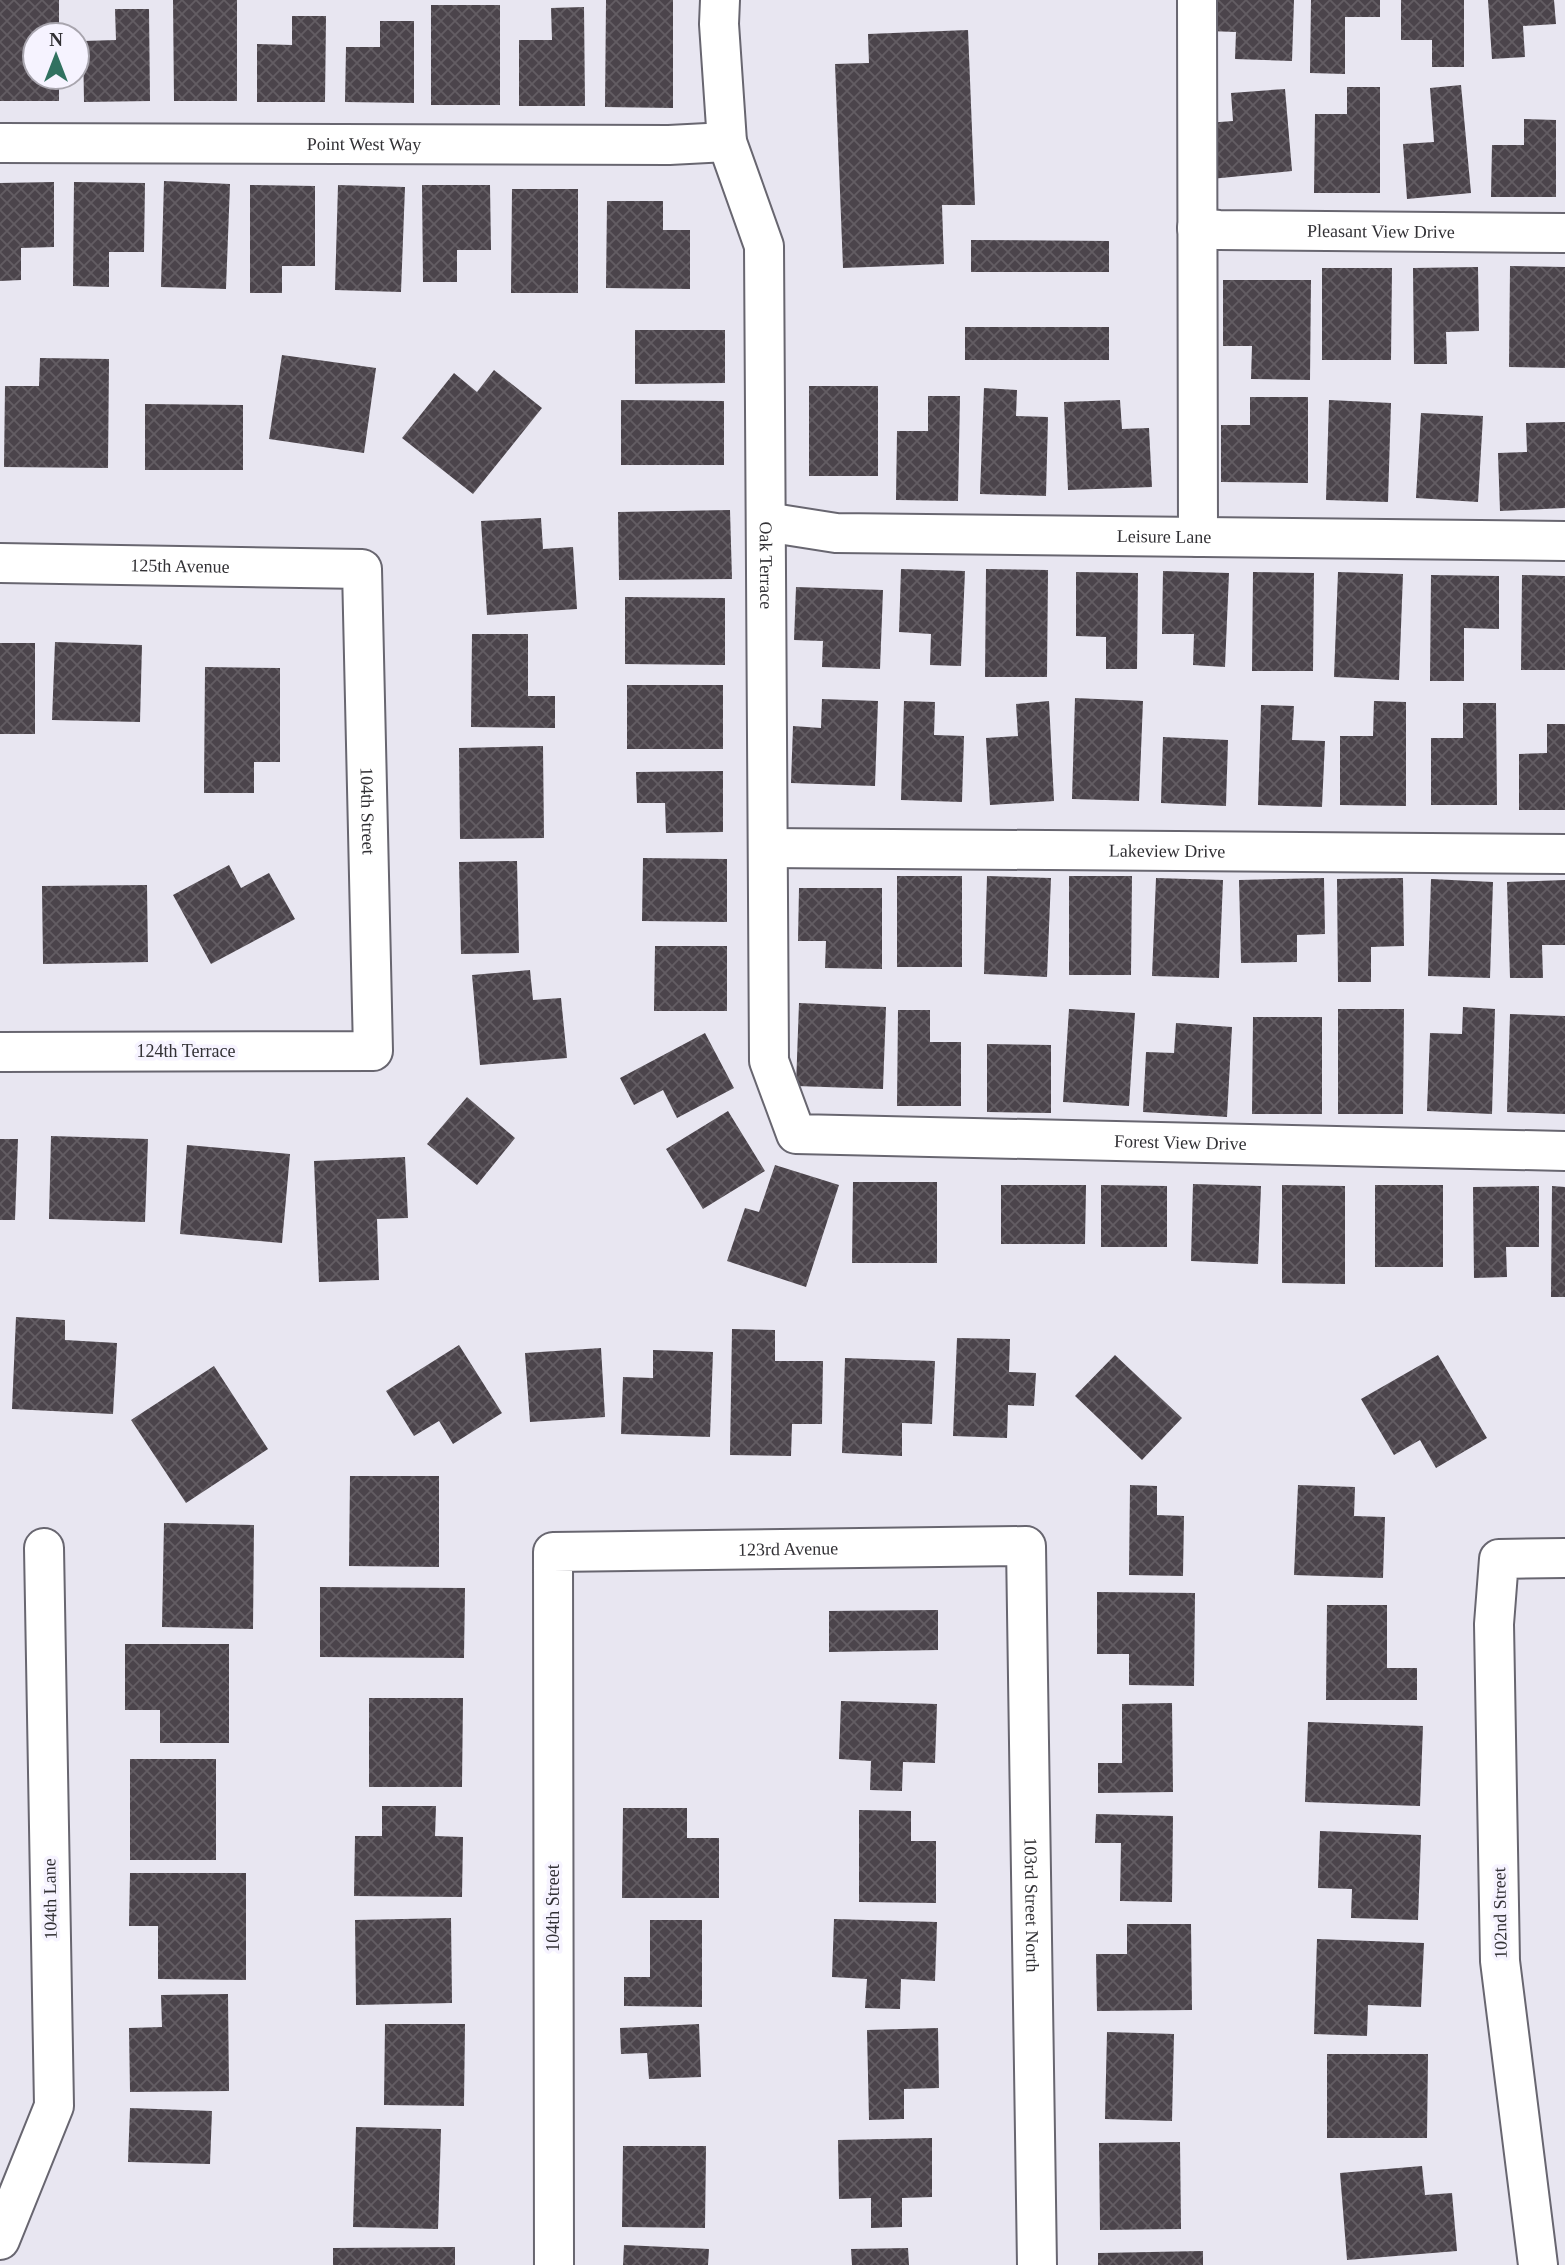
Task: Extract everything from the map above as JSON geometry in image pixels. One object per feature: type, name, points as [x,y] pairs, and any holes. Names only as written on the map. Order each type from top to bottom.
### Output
[{"type":"street","name":"Oak Terrace","points":[[720,0],[719,24],[727,142],[764,246],[769,1061],[796,1134]]},
{"type":"street","points":[[1197,0],[1198,537]]},
{"type":"street","name":"Point West Way","points":[[0,143],[669,145],[727,142]]},
{"type":"street","name":"Pleasant View Drive","points":[[1197,228],[1565,233]]},
{"type":"street","name":"Leisure Lane","points":[[766,522],[836,533],[1565,541]]},
{"type":"street","name":"125th Avenue","points":[[0,563],[362,569]]},
{"type":"street","name":"104th Street","points":[[362,569],[373,1051]]},
{"type":"street","name":"Lakeview Drive","points":[[768,848],[1565,854]]},
{"type":"street","name":"124th Terrace","points":[[0,1052],[373,1051]]},
{"type":"street","name":"Forest View Drive","points":[[796,1134],[1565,1151]]},
{"type":"street","name":"123rd Avenue","points":[[552,1552],[1026,1546]]},
{"type":"street","name":"103rd Street North","points":[[1026,1546],[1037,2265]]},
{"type":"street","name":"104th Lane","points":[[0,2239],[54,2106],[44,1548]]},
{"type":"street","name":"104th Street","points":[[552,1552],[554,2265]]},
{"type":"street","name":"102nd Street","points":[[1538,2265],[1500,1961],[1494,1624],[1499,1559],[1565,1558]]},
{"type":"building","points":[[0,0],[59,0],[59,21],[21,21],[21,91],[59,91],[59,101],[0,101]]},
{"type":"building","points":[[173,0],[237,0],[237,101],[174,101]]},
{"type":"building","points":[[606,0],[673,0],[673,108],[605,107]]},
{"type":"building","points":[[1209,0],[1294,0],[1292,61],[1235,59],[1236,32],[1208,31]]},
{"type":"building","points":[[1311,0],[1380,0],[1380,17],[1345,17],[1345,74],[1310,73]]},
{"type":"building","points":[[1401,0],[1464,0],[1464,67],[1432,67],[1432,40],[1401,40]]},
{"type":"building","points":[[1488,0],[1554,0],[1556,24],[1523,26],[1525,57],[1492,59]]},
{"type":"building","points":[[431,5],[500,5],[500,105],[431,105]]},
{"type":"building","points":[[584,7],[585,106],[519,106],[519,40],[552,40],[551,8]]},
{"type":"building","points":[[115,9],[149,9],[150,101],[84,102],[84,91],[91,91],[91,41],[116,40]]},
{"type":"building","points":[[292,16],[326,16],[325,102],[257,102],[257,44],[292,45]]},
{"type":"building","points":[[380,21],[414,21],[414,103],[345,102],[346,47],[380,47]]},
{"type":"building","points":[[968,30],[975,205],[942,205],[944,264],[843,268],[835,64],[869,63],[868,34]]},
{"type":"building","points":[[1461,85],[1471,193],[1407,199],[1403,144],[1434,142],[1430,88]]},
{"type":"building","points":[[1347,87],[1380,87],[1380,193],[1314,193],[1315,114],[1347,114]]},
{"type":"building","points":[[1285,89],[1292,171],[1211,179],[1206,123],[1233,121],[1231,93]]},
{"type":"building","points":[[1524,119],[1556,120],[1556,197],[1491,197],[1492,145],[1524,145]]},
{"type":"building","points":[[164,181],[230,184],[226,289],[161,287]]},
{"type":"building","points":[[54,182],[54,247],[21,248],[21,280],[0,281],[0,183]]},
{"type":"building","points":[[74,182],[145,183],[144,252],[109,252],[109,287],[73,286]]},
{"type":"building","points":[[250,185],[315,186],[315,266],[282,266],[282,293],[250,293]]},
{"type":"building","points":[[338,185],[405,187],[401,292],[335,290]]},
{"type":"building","points":[[422,185],[490,185],[491,250],[457,250],[457,282],[423,282]]},
{"type":"building","points":[[512,189],[578,189],[578,293],[511,293]]},
{"type":"building","points":[[607,201],[663,201],[663,230],[690,230],[690,289],[606,288]]},
{"type":"building","points":[[971,240],[1109,241],[1109,272],[971,272]]},
{"type":"building","points":[[1510,266],[1565,267],[1565,368],[1509,367]]},
{"type":"building","points":[[1478,267],[1479,331],[1446,332],[1447,364],[1414,364],[1413,268]]},
{"type":"building","points":[[1322,268],[1392,268],[1391,360],[1322,360]]},
{"type":"building","points":[[1223,280],[1311,280],[1310,380],[1251,379],[1252,346],[1223,346]]},
{"type":"building","points":[[965,327],[1109,327],[1109,360],[965,360]]},
{"type":"building","points":[[635,330],[725,330],[725,383],[635,384]]},
{"type":"building","points":[[282,355],[376,368],[364,453],[269,439]]},
{"type":"building","points":[[40,358],[109,359],[108,468],[4,467],[5,386],[39,386]]},
{"type":"building","points":[[494,370],[542,408],[473,494],[402,438],[454,373],[477,392]]},
{"type":"building","points":[[809,386],[878,386],[878,476],[809,476]]},
{"type":"building","points":[[984,388],[1017,390],[1016,416],[1048,417],[1046,496],[980,494]]},
{"type":"building","points":[[928,396],[960,396],[958,501],[896,500],[897,431],[928,431]]},
{"type":"building","points":[[1250,397],[1308,397],[1308,483],[1221,482],[1221,425],[1250,425]]},
{"type":"building","points":[[621,400],[724,401],[724,465],[621,465]]},
{"type":"building","points":[[1120,400],[1122,429],[1149,428],[1152,487],[1068,490],[1064,402]]},
{"type":"building","points":[[1329,400],[1391,403],[1388,502],[1326,500]]},
{"type":"building","points":[[145,404],[243,405],[243,470],[145,470]]},
{"type":"building","points":[[1421,413],[1483,416],[1478,502],[1416,498]]},
{"type":"building","points":[[1565,422],[1565,508],[1500,511],[1498,453],[1527,452],[1526,423]]},
{"type":"building","points":[[730,510],[732,579],[619,580],[618,512]]},
{"type":"building","points":[[541,518],[543,549],[573,547],[577,609],[487,615],[481,521]]},
{"type":"building","points":[[901,569],[965,571],[961,666],[930,665],[931,634],[899,632]]},
{"type":"building","points":[[986,569],[1048,570],[1047,677],[985,677]]},
{"type":"building","points":[[1163,571],[1229,573],[1225,667],[1193,665],[1194,634],[1162,634]]},
{"type":"building","points":[[1076,572],[1138,573],[1137,669],[1106,669],[1106,637],[1076,636]]},
{"type":"building","points":[[1253,572],[1314,573],[1313,671],[1252,671]]},
{"type":"building","points":[[1338,572],[1403,574],[1399,680],[1334,677]]},
{"type":"building","points":[[1431,575],[1499,576],[1499,629],[1464,628],[1464,681],[1430,681]]},
{"type":"building","points":[[1522,575],[1565,576],[1565,670],[1521,670]]},
{"type":"building","points":[[796,587],[883,590],[880,669],[822,667],[823,641],[794,640]]},
{"type":"building","points":[[625,597],[725,598],[725,665],[625,664]]},
{"type":"building","points":[[472,634],[528,634],[528,696],[555,696],[555,728],[471,727]]},
{"type":"building","points":[[55,642],[142,645],[140,722],[52,720]]},
{"type":"building","points":[[0,643],[35,643],[35,734],[0,734]]},
{"type":"building","points":[[205,667],[280,668],[280,762],[254,762],[254,793],[204,793]]},
{"type":"building","points":[[627,685],[723,685],[723,749],[627,749]]},
{"type":"building","points":[[1075,698],[1143,701],[1139,801],[1072,799]]},
{"type":"building","points":[[822,699],[878,701],[875,786],[791,783],[793,726],[821,728]]},
{"type":"building","points":[[904,701],[935,702],[934,735],[964,736],[962,802],[901,800]]},
{"type":"building","points":[[1049,701],[1054,801],[990,805],[986,738],[1018,736],[1016,704]]},
{"type":"building","points":[[1374,701],[1406,702],[1406,806],[1340,805],[1340,736],[1373,736]]},
{"type":"building","points":[[1463,703],[1496,703],[1497,805],[1431,805],[1431,738],[1463,738]]},
{"type":"building","points":[[1261,705],[1294,706],[1292,740],[1325,741],[1322,807],[1258,805]]},
{"type":"building","points":[[1547,724],[1565,724],[1565,810],[1519,810],[1519,754],[1547,753]]},
{"type":"building","points":[[1163,737],[1228,740],[1226,806],[1161,803]]},
{"type":"building","points":[[543,746],[544,838],[460,839],[459,748]]},
{"type":"building","points":[[723,771],[723,832],[666,833],[665,803],[637,803],[636,772]]},
{"type":"building","points":[[643,858],[727,859],[727,922],[642,921]]},
{"type":"building","points":[[517,861],[519,953],[461,954],[459,862]]},
{"type":"building","points":[[229,865],[241,888],[269,873],[295,919],[211,964],[173,895]]},
{"type":"building","points":[[897,876],[962,876],[962,967],[897,967]]},
{"type":"building","points":[[987,876],[1051,878],[1047,977],[984,974]]},
{"type":"building","points":[[1069,876],[1132,876],[1131,975],[1069,975]]},
{"type":"building","points":[[1156,878],[1223,880],[1219,978],[1152,976]]},
{"type":"building","points":[[1324,878],[1325,934],[1297,935],[1297,962],[1241,963],[1239,880]]},
{"type":"building","points":[[1403,878],[1404,946],[1371,947],[1371,982],[1338,982],[1337,879]]},
{"type":"building","points":[[1431,879],[1493,882],[1490,978],[1428,976]]},
{"type":"building","points":[[1565,880],[1565,945],[1542,945],[1543,978],[1510,978],[1507,882]]},
{"type":"building","points":[[147,885],[148,962],[43,964],[42,886]]},
{"type":"building","points":[[799,888],[882,888],[882,969],[825,968],[826,941],[798,941]]},
{"type":"building","points":[[655,946],[727,946],[727,1011],[654,1011]]},
{"type":"building","points":[[530,970],[533,1000],[561,998],[567,1058],[480,1065],[472,975]]},
{"type":"building","points":[[799,1003],[886,1007],[883,1089],[796,1086]]},
{"type":"building","points":[[1463,1007],[1495,1009],[1492,1114],[1427,1111],[1430,1033],[1462,1034]]},
{"type":"building","points":[[1069,1009],[1135,1013],[1129,1106],[1063,1102]]},
{"type":"building","points":[[1338,1009],[1404,1009],[1403,1114],[1338,1114]]},
{"type":"building","points":[[898,1010],[930,1010],[930,1042],[961,1042],[961,1106],[897,1106]]},
{"type":"building","points":[[1510,1014],[1565,1016],[1565,1114],[1507,1112]]},
{"type":"building","points":[[1253,1017],[1322,1017],[1322,1114],[1252,1114]]},
{"type":"building","points":[[1176,1023],[1232,1027],[1227,1117],[1143,1112],[1146,1052],[1174,1053]]},
{"type":"building","points":[[705,1033],[734,1088],[677,1118],[663,1090],[634,1105],[620,1078]]},
{"type":"building","points":[[987,1044],[1051,1045],[1051,1113],[987,1112]]},
{"type":"building","points":[[467,1097],[515,1138],[477,1185],[427,1144]]},
{"type":"building","points":[[728,1111],[765,1171],[703,1209],[666,1149]]},
{"type":"building","points":[[51,1136],[148,1139],[145,1222],[49,1219]]},
{"type":"building","points":[[0,1139],[18,1139],[15,1220],[0,1220]]},
{"type":"building","points":[[187,1145],[290,1154],[282,1243],[180,1234]]},
{"type":"building","points":[[405,1157],[408,1218],[377,1219],[379,1280],[319,1282],[314,1161]]},
{"type":"building","points":[[775,1165],[839,1185],[806,1287],[727,1261],[745,1208],[759,1212]]},
{"type":"building","points":[[853,1182],[937,1182],[937,1263],[852,1263]]},
{"type":"building","points":[[1193,1184],[1261,1186],[1258,1264],[1191,1261]]},
{"type":"building","points":[[1001,1185],[1086,1185],[1085,1244],[1001,1244]]},
{"type":"building","points":[[1101,1185],[1167,1186],[1167,1247],[1101,1247]]},
{"type":"building","points":[[1282,1185],[1345,1186],[1345,1284],[1282,1283]]},
{"type":"building","points":[[1375,1185],[1443,1185],[1443,1267],[1375,1267]]},
{"type":"building","points":[[1539,1186],[1539,1247],[1506,1247],[1507,1277],[1474,1278],[1473,1187]]},
{"type":"building","points":[[1552,1186],[1565,1187],[1565,1297],[1551,1297]]},
{"type":"building","points":[[16,1317],[65,1320],[65,1340],[117,1343],[113,1414],[12,1409]]},
{"type":"building","points":[[732,1329],[775,1330],[775,1361],[823,1361],[822,1424],[792,1424],[791,1456],[730,1455]]},
{"type":"building","points":[[957,1338],[1010,1339],[1009,1372],[1036,1373],[1034,1406],[1008,1405],[1007,1438],[953,1436]]},
{"type":"building","points":[[459,1345],[502,1413],[453,1444],[439,1421],[414,1436],[386,1391]]},
{"type":"building","points":[[601,1348],[605,1417],[530,1422],[525,1353]]},
{"type":"building","points":[[653,1350],[713,1352],[710,1437],[621,1434],[623,1377],[653,1378]]},
{"type":"building","points":[[1115,1355],[1182,1418],[1142,1460],[1075,1396]]},
{"type":"building","points":[[1438,1355],[1487,1438],[1436,1468],[1420,1440],[1394,1455],[1361,1399]]},
{"type":"building","points":[[845,1358],[935,1361],[932,1424],[902,1423],[902,1456],[842,1453]]},
{"type":"building","points":[[214,1366],[268,1449],[186,1503],[131,1420]]},
{"type":"building","points":[[350,1476],[439,1476],[439,1567],[349,1566]]},
{"type":"building","points":[[1130,1485],[1157,1486],[1157,1515],[1184,1516],[1183,1576],[1129,1575]]},
{"type":"building","points":[[1298,1485],[1355,1487],[1354,1516],[1385,1517],[1383,1578],[1294,1575]]},
{"type":"building","points":[[164,1523],[254,1525],[253,1629],[162,1627]]},
{"type":"building","points":[[320,1587],[465,1588],[464,1658],[320,1657]]},
{"type":"building","points":[[1097,1592],[1195,1593],[1194,1686],[1129,1685],[1129,1654],[1097,1654]]},
{"type":"building","points":[[1327,1605],[1387,1605],[1387,1668],[1417,1668],[1417,1700],[1326,1700]]},
{"type":"building","points":[[938,1610],[938,1650],[829,1652],[829,1611]]},
{"type":"building","points":[[125,1644],[229,1644],[229,1743],[160,1743],[160,1710],[125,1710]]},
{"type":"building","points":[[369,1698],[463,1698],[462,1787],[369,1787]]},
{"type":"building","points":[[841,1701],[937,1704],[935,1763],[903,1762],[902,1791],[870,1790],[871,1761],[839,1759]]},
{"type":"building","points":[[1172,1703],[1173,1792],[1098,1793],[1098,1763],[1122,1763],[1122,1704]]},
{"type":"building","points":[[1308,1722],[1423,1726],[1420,1806],[1305,1802]]},
{"type":"building","points":[[130,1759],[216,1759],[216,1860],[130,1860]]},
{"type":"building","points":[[382,1806],[436,1806],[435,1836],[463,1837],[462,1897],[354,1896],[355,1836],[382,1836]]},
{"type":"building","points":[[623,1808],[687,1808],[687,1838],[719,1838],[719,1898],[622,1898]]},
{"type":"building","points":[[859,1810],[911,1811],[911,1841],[936,1841],[936,1903],[859,1902]]},
{"type":"building","points":[[1096,1814],[1173,1816],[1172,1902],[1120,1901],[1121,1843],[1095,1843]]},
{"type":"building","points":[[1320,1831],[1421,1835],[1418,1920],[1351,1918],[1352,1889],[1318,1888]]},
{"type":"building","points":[[130,1873],[246,1873],[246,1980],[158,1979],[158,1926],[129,1926]]},
{"type":"building","points":[[451,1918],[452,2003],[356,2005],[355,1920]]},
{"type":"building","points":[[834,1919],[937,1922],[935,1981],[901,1979],[900,2009],[865,2008],[867,1979],[832,1977]]},
{"type":"building","points":[[650,1920],[702,1920],[702,2007],[624,2006],[624,1977],[650,1977]]},
{"type":"building","points":[[1127,1924],[1191,1924],[1192,2010],[1097,2011],[1096,1954],[1127,1954]]},
{"type":"building","points":[[1317,1939],[1424,1943],[1421,2007],[1368,2005],[1367,2036],[1314,2034]]},
{"type":"building","points":[[228,1994],[229,2091],[130,2092],[129,2028],[162,2027],[161,1995]]},
{"type":"building","points":[[385,2024],[465,2024],[464,2106],[384,2105]]},
{"type":"building","points":[[699,2024],[701,2077],[649,2079],[647,2053],[621,2054],[620,2028]]},
{"type":"building","points":[[938,2028],[939,2088],[904,2089],[904,2119],[869,2120],[867,2030]]},
{"type":"building","points":[[1107,2032],[1174,2034],[1172,2121],[1105,2119]]},
{"type":"building","points":[[1327,2054],[1428,2054],[1427,2138],[1327,2138]]},
{"type":"building","points":[[130,2108],[212,2111],[210,2164],[128,2162]]},
{"type":"building","points":[[356,2127],[441,2129],[438,2229],[353,2227]]},
{"type":"building","points":[[932,2138],[932,2197],[902,2198],[902,2227],[871,2228],[871,2198],[839,2199],[838,2140]]},
{"type":"building","points":[[1180,2142],[1181,2229],[1100,2230],[1099,2143]]},
{"type":"building","points":[[623,2146],[706,2146],[705,2228],[622,2227]]},
{"type":"building","points":[[1422,2166],[1425,2195],[1452,2193],[1457,2251],[1347,2260],[1340,2173]]},
{"type":"building","points":[[624,2245],[709,2249],[708,2265],[623,2265]]},
{"type":"building","points":[[455,2247],[455,2265],[333,2265],[333,2248]]},
{"type":"building","points":[[908,2248],[909,2265],[852,2265],[851,2249]]},
{"type":"building","points":[[1203,2251],[1203,2265],[1098,2265],[1098,2253]]}]
